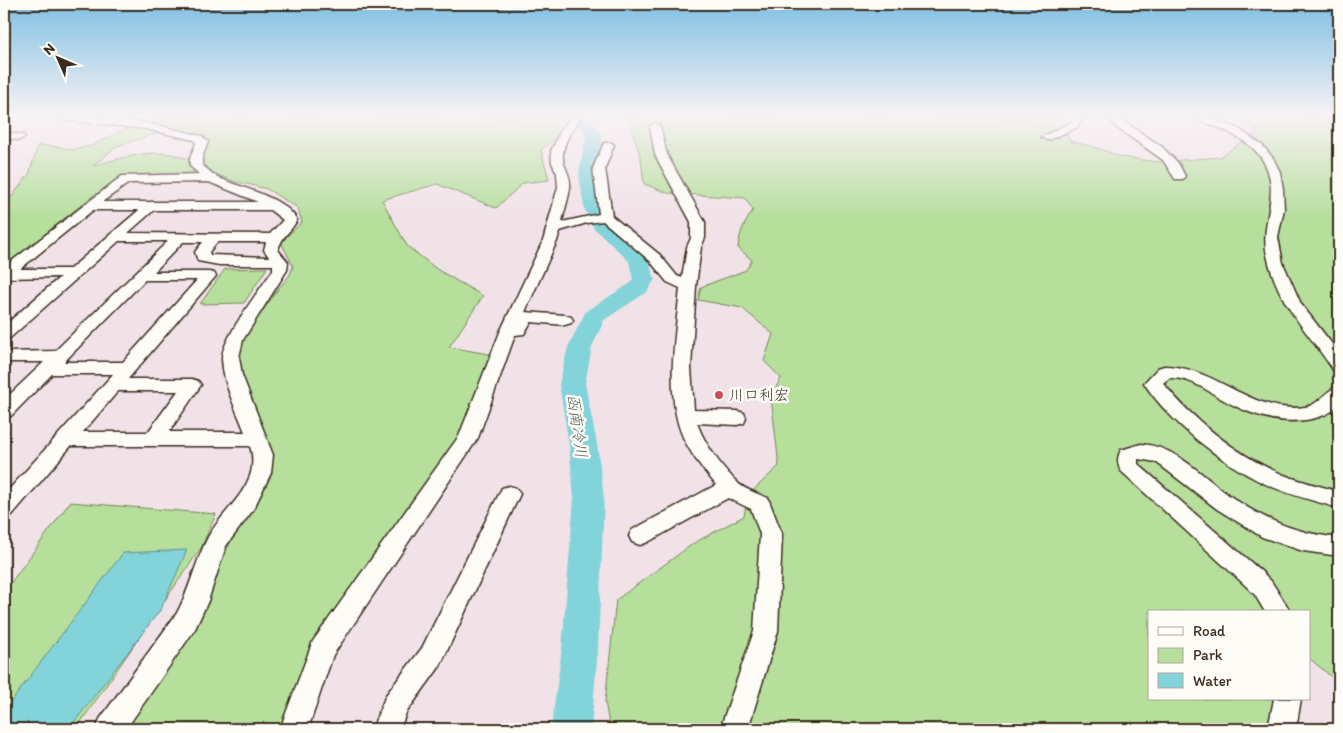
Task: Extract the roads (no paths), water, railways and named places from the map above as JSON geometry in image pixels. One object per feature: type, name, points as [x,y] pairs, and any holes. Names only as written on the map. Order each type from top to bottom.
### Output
[{"type":"street","points":[[110,729],[186,621],[196,601],[210,556],[217,541],[245,504],[261,474],[263,455],[233,375],[230,357],[235,340],[280,270],[280,260],[272,250],[274,238],[290,220],[257,196],[211,178],[196,166],[199,151]]},
{"type":"street","points":[[294,729],[322,649],[468,438],[508,332],[550,241],[564,187],[563,173],[558,163],[557,151]]},
{"type":"street","points":[[606,151],[599,168],[606,217],[655,258],[672,279],[688,286]]},
{"type":"street","points":[[660,151],[698,222],[698,238],[694,247],[688,286],[682,368],[685,416],[693,438],[733,491],[760,504],[772,534],[766,631],[734,729]]},
{"type":"street","points":[[1161,151],[1176,168],[1179,176]]},
{"type":"street","points":[[1262,151],[1274,171],[1277,194],[1276,212],[1270,232],[1272,246],[1284,285],[1297,310],[1339,366]]},
{"type":"street","points":[[4,274],[126,179],[211,178]]},
{"type":"street","points":[[92,206],[272,206]]},
{"type":"street","points":[[4,334],[151,206]]},
{"type":"street","points":[[554,228],[586,219],[606,217]]},
{"type":"street","points":[[117,237],[274,238]]},
{"type":"street","points":[[4,410],[180,237]]},
{"type":"street","points":[[214,237],[202,252],[203,258],[219,261],[280,260]]},
{"type":"street","points":[[4,274],[74,273]]},
{"type":"street","points":[[4,509],[209,276],[141,276]]},
{"type":"street","points":[[508,332],[518,330],[526,318],[564,320]]},
{"type":"street","points":[[4,357],[129,368]]},
{"type":"street","points":[[1339,392],[1325,408],[1309,414],[1289,415],[1258,408],[1184,373],[1164,372],[1153,382],[1176,408],[1222,448],[1246,465],[1293,487],[1339,500]]},
{"type":"street","points":[[113,385],[192,385],[153,440]]},
{"type":"street","points":[[685,416],[737,418]]},
{"type":"street","points":[[65,439],[258,439]]},
{"type":"street","points":[[1278,610],[1263,588],[1254,579],[1128,466],[1128,455],[1139,451],[1154,453],[1163,457],[1237,512],[1285,538],[1298,542],[1339,547]]},
{"type":"street","points":[[4,485],[24,485]]},
{"type":"street","points":[[640,536],[730,487]]},
{"type":"street","points":[[386,729],[396,704],[431,657],[509,494]]},
{"type":"street","points":[[1282,729],[1288,700]]},
{"type":"water","points":[[187,550],[161,609],[69,729],[4,729],[4,711],[123,553]]},
{"type":"waterway","name":"函南冷川","points":[[571,729],[580,648],[589,498],[583,444],[572,384],[580,347],[594,316],[639,287],[644,279],[639,259],[601,224],[593,208],[588,174],[592,151]]},
{"type":"place","name":"川口利宏","points":[[719,395]]}]
